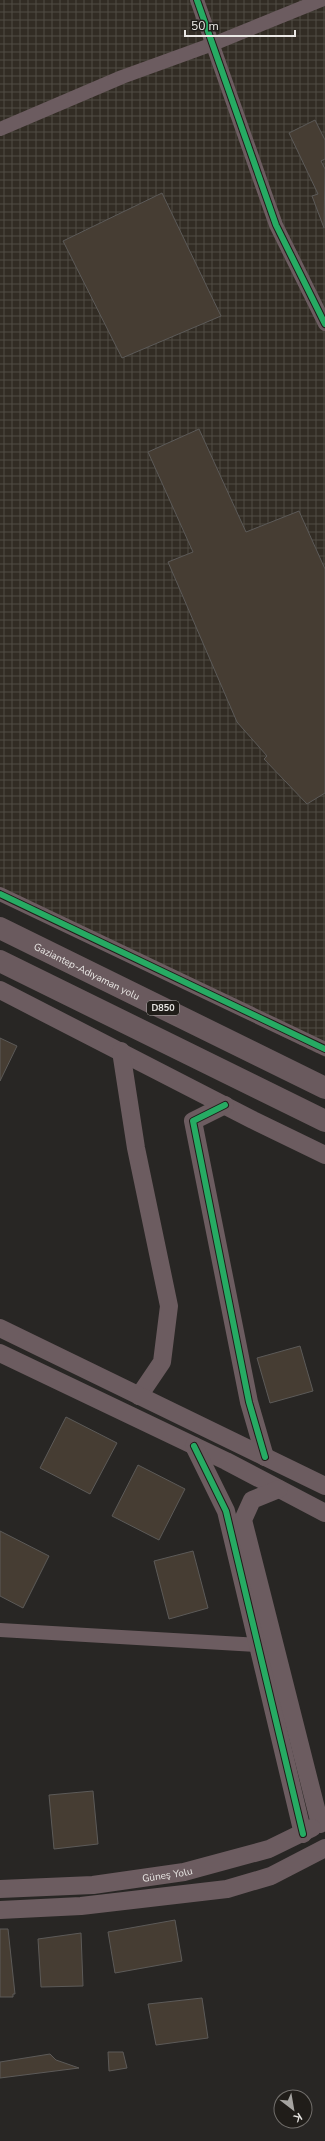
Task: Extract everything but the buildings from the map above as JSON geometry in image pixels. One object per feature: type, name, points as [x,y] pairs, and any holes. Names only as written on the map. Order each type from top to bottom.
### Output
[{"type":"highway","name":"Gaziantep-Adıyaman yolu","points":[[0,928],[325,1088]]},
{"type":"highway","points":[[0,961],[325,1121]]},
{"type":"street","points":[[197,0],[276,225],[325,324]]},
{"type":"street","points":[[0,129],[122,76],[212,44],[321,0]]},
{"type":"street","points":[[0,894],[325,1049]]},
{"type":"street","points":[[0,990],[121,1050],[253,1120],[325,1155]]},
{"type":"street","points":[[121,1050],[136,1148],[169,1306],[162,1362],[139,1396]]},
{"type":"street","points":[[224,1105],[193,1121],[249,1402],[265,1457]]},
{"type":"street","points":[[0,1328],[325,1486]]},
{"type":"street","points":[[0,1353],[194,1446],[325,1513]]},
{"type":"street","points":[[194,1446],[226,1511],[303,1834]]},
{"type":"street","points":[[279,1489],[252,1500],[243,1520],[323,1822]]},
{"type":"street","points":[[0,1630],[258,1645]]},
{"type":"street","name":"Güneş Yolu","points":[[0,1889],[93,1885],[184,1872],[269,1848],[303,1834],[323,1822]]},
{"type":"street","name":"Güneş Yolu","points":[[0,1910],[81,1906],[227,1889],[271,1876],[325,1848]]},
{"type":"shaded area","points":[[0,0],[325,0],[325,1057],[0,899]]},
{"type":"cycle path","points":[[197,0],[276,225],[325,324]]},
{"type":"cycle path","points":[[0,894],[325,1049]]},
{"type":"cycle path","points":[[225,1105],[193,1121],[249,1402],[265,1457]]},
{"type":"cycle path","points":[[194,1446],[226,1511],[303,1834]]}]
